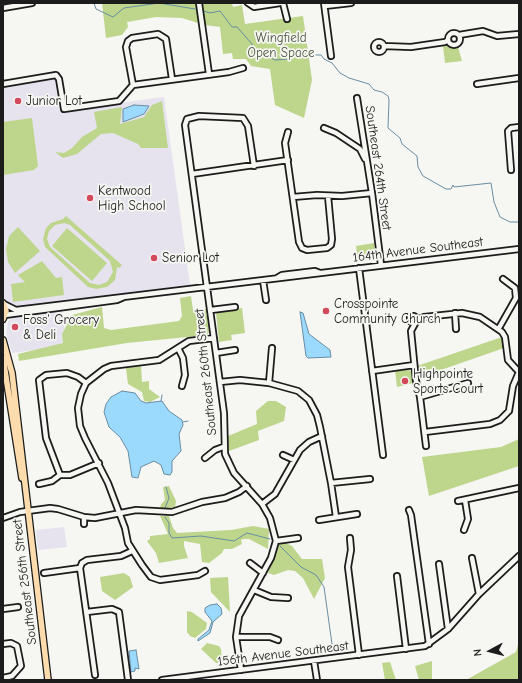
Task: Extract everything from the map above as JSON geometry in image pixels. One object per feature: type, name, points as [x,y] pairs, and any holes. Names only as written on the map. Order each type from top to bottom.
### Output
[{"type":"main road","points":[[4,304],[4,317]]},
{"type":"main road","name":"Southeast 256th Street","points":[[3,340],[12,373],[48,680]]},
{"type":"main road","name":"Southeast 256th Street","points":[[3,358],[20,472],[24,481]]},
{"type":"street","points":[[3,8],[32,3]]},
{"type":"street","points":[[199,3],[209,74]]},
{"type":"street","points":[[249,4],[254,7],[280,3]]},
{"type":"street","points":[[283,3],[288,19]]},
{"type":"street","points":[[331,56],[324,5],[351,3]]},
{"type":"street","points":[[384,46],[411,47],[445,42],[448,40],[448,36],[456,32],[459,35],[483,31],[497,36],[519,34]]},
{"type":"street","points":[[133,85],[126,47],[128,41],[132,38],[158,34],[164,36],[167,42],[172,79]]},
{"type":"street","points":[[448,40],[450,44],[456,45],[460,41],[459,35]]},
{"type":"street","points":[[3,84],[56,75],[59,79],[64,109],[119,101],[133,85],[243,68]]},
{"type":"street","points":[[477,84],[519,78]]},
{"type":"street","name":"Southeast 264th Street","points":[[357,98],[369,168],[381,265]]},
{"type":"street","name":"Southeast 260th Street","points":[[254,166],[246,120],[199,116],[187,119],[185,125],[208,287],[224,418],[223,447],[229,466],[262,504],[270,518],[276,541]]},
{"type":"street","points":[[511,170],[508,131],[511,128],[519,127]]},
{"type":"street","points":[[324,128],[336,133],[360,149],[369,168]]},
{"type":"street","points":[[288,132],[285,143],[299,242],[302,248],[307,250],[327,248],[331,245],[332,239],[328,196]]},
{"type":"street","points":[[192,174],[288,160]]},
{"type":"street","points":[[293,197],[372,193]]},
{"type":"street","name":"164th Avenue Southeast","points":[[4,304],[16,310],[116,296],[124,297],[277,278],[282,279],[381,265],[519,249]]},
{"type":"street","points":[[358,268],[383,455]]},
{"type":"street","points":[[499,328],[517,298],[513,285],[503,279]]},
{"type":"street","points":[[263,280],[266,300]]},
{"type":"street","name":"164th Avenue Southeast","points":[[4,317],[117,300],[124,297]]},
{"type":"street","points":[[211,310],[235,307]]},
{"type":"street","points":[[455,313],[456,329]]},
{"type":"street","points":[[425,432],[490,424],[500,420],[509,412],[513,386],[519,372],[508,360],[505,337],[499,328],[475,315],[455,313],[416,321],[411,331],[416,381],[420,397],[426,446]]},
{"type":"street","points":[[205,571],[198,575],[160,580],[152,577],[132,551],[128,543],[120,513],[99,463],[85,438],[79,419],[80,398],[86,383],[99,372],[108,368],[159,360],[189,341],[214,338]]},
{"type":"street","points":[[178,348],[184,364],[185,375],[182,386]]},
{"type":"street","points":[[269,383],[272,348]]},
{"type":"street","points":[[216,353],[235,350]]},
{"type":"street","points":[[372,371],[414,365]]},
{"type":"street","points":[[60,475],[46,438],[39,383],[40,378],[46,375],[67,373],[78,377],[86,383]]},
{"type":"street","points":[[220,382],[240,380],[269,383],[298,391],[308,400],[315,410],[322,436],[332,483],[336,517]]},
{"type":"street","points":[[420,397],[468,383]]},
{"type":"street","points":[[262,504],[275,494],[294,460],[305,445],[322,436]]},
{"type":"street","points":[[205,458],[215,450],[223,447]]},
{"type":"street","points":[[283,455],[294,460]]},
{"type":"street","points":[[39,484],[49,483],[60,475],[70,475],[99,463]]},
{"type":"street","points":[[332,483],[370,479]]},
{"type":"street","points":[[3,518],[27,511],[58,509],[84,517],[103,517],[136,510],[172,512],[202,502],[225,498],[239,492],[247,486]]},
{"type":"street","points":[[458,501],[519,488]]},
{"type":"street","points":[[464,530],[468,519],[465,500]]},
{"type":"street","points":[[409,510],[412,519],[429,644]]},
{"type":"street","points":[[319,520],[358,514]]},
{"type":"street","points":[[84,517],[84,524]]},
{"type":"street","points":[[241,670],[236,637],[239,616],[271,558],[276,541],[298,538]]},
{"type":"street","points":[[350,538],[351,550],[348,567],[359,655]]},
{"type":"street","points":[[95,675],[80,568],[82,563],[86,560],[121,556],[132,551]]},
{"type":"street","points":[[429,644],[448,628],[479,594],[519,556]]},
{"type":"street","points":[[472,558],[479,594]]},
{"type":"street","points":[[250,564],[263,573]]},
{"type":"street","points":[[440,564],[448,628]]},
{"type":"street","points":[[44,573],[80,568]]},
{"type":"street","points":[[397,576],[406,649]]},
{"type":"street","points":[[254,590],[272,597],[288,598]]},
{"type":"street","points":[[3,608],[18,607]]},
{"type":"street","points":[[87,612],[112,609],[117,611],[120,616],[128,680]]},
{"type":"street","points":[[236,637],[270,637],[278,640]]},
{"type":"street","points":[[3,644],[16,644],[19,649],[20,668],[10,677],[3,678]]},
{"type":"street","name":"156th Avenue Southeast","points":[[162,680],[406,649],[429,644]]},
{"type":"street","points":[[314,661],[317,680]]},
{"type":"shaded area","name":"Kentwood High School","points":[[55,79],[60,111],[164,97],[190,285],[11,307],[3,296],[3,88]]},
{"type":"shaded area","points":[[62,311],[67,346],[12,353],[6,333],[8,321],[13,317]]},
{"type":"shaded area","points":[[64,527],[67,547],[38,550],[36,530]]},
{"type":"green space","points":[[102,3],[196,3],[198,23],[182,18],[156,17],[127,22],[128,27],[122,35],[106,38]]},
{"type":"green space","name":"Wingfield Open Space","points":[[202,3],[232,3],[233,7],[242,5],[245,24],[303,16],[312,80],[304,118],[275,105],[270,69],[251,66],[246,59],[233,59],[232,53],[223,54],[220,27],[205,25]]},
{"type":"green space","points":[[443,46],[458,47],[462,61],[445,63]]},
{"type":"green space","points":[[162,101],[168,148],[141,148],[138,144],[113,133],[101,134],[77,154],[63,158],[55,152],[64,153],[72,148],[82,137],[97,128],[94,112],[122,107],[120,124],[144,117],[152,105]]},
{"type":"green space","points":[[32,118],[38,166],[34,170],[3,175],[3,122]]},
{"type":"green space","points":[[66,216],[122,265],[119,268],[117,267],[115,280],[107,287],[96,289],[88,287],[45,247],[43,239],[46,228],[51,223],[63,219]],"holes":[[[64,223],[70,225],[110,261],[113,272],[107,282],[99,285],[90,283],[50,247],[47,239],[49,231],[55,225]]]},
{"type":"green space","points":[[18,227],[40,251],[15,273],[8,262],[6,249],[9,236]]},
{"type":"green space","points":[[67,228],[107,263],[92,281],[52,246]]},
{"type":"green space","points":[[374,243],[376,259],[358,261],[356,246]]},
{"type":"green space","points":[[42,261],[56,278],[62,277],[64,295],[13,302],[11,284],[25,282],[18,275]]},
{"type":"green space","points":[[191,296],[193,310],[206,309],[209,332],[207,335],[127,343],[19,361],[18,354],[63,343],[62,334],[72,315],[102,307],[104,328],[111,330],[179,321],[182,316],[180,298]]},
{"type":"green space","points":[[242,308],[245,333],[231,335],[232,340],[219,342],[216,312]]},
{"type":"green space","points":[[502,337],[504,348],[418,378],[417,366]]},
{"type":"green space","points":[[141,366],[142,382],[149,381],[149,389],[160,397],[150,402],[144,401],[142,392],[128,384],[126,368]]},
{"type":"green space","points":[[408,369],[412,372],[413,383],[397,387],[395,370]]},
{"type":"green space","points":[[268,401],[276,401],[286,407],[284,421],[258,431],[259,440],[229,451],[228,436],[257,424],[256,411]]},
{"type":"green space","points":[[519,439],[519,466],[429,496],[422,457],[501,447]]},
{"type":"green space","points":[[169,486],[176,501],[175,507],[160,509],[161,504],[165,500],[163,487]]},
{"type":"green space","points":[[160,516],[169,516],[173,528],[177,533],[231,530],[253,526],[269,529],[268,549],[249,539],[244,539],[241,540],[242,544],[232,549],[224,549],[222,553],[209,563],[202,562],[200,544],[184,541],[188,558],[159,563],[156,553],[147,541],[150,539],[150,536],[168,534]]},
{"type":"green space","points":[[284,542],[292,546],[302,559],[322,559],[325,578],[314,599],[303,578],[295,571],[288,570],[274,575],[268,573],[278,545]]},
{"type":"green space","points":[[124,573],[130,577],[133,587],[115,600],[102,591],[100,577]]},
{"type":"green space","points":[[228,577],[230,612],[211,592],[210,578]]},
{"type":"green space","points":[[187,611],[192,612],[207,623],[206,629],[195,638],[190,636],[187,632]]},
{"type":"green space","points":[[519,641],[519,680],[466,680],[516,652]]},
{"type":"green space","points":[[207,643],[219,646],[221,649],[222,663],[216,663],[201,649]]},
{"type":"green space","points":[[432,661],[432,680],[419,680],[415,666]]},
{"type":"green space","points":[[390,662],[396,680],[385,680],[382,663]]},
{"type":"water","points":[[134,105],[149,106],[144,114],[123,122],[123,109]]},
{"type":"water","points":[[300,312],[303,313],[309,334],[330,350],[331,357],[308,358],[306,356]]},
{"type":"water","points":[[122,391],[135,393],[141,401],[146,403],[162,401],[169,411],[182,420],[183,425],[179,434],[181,451],[172,461],[172,472],[170,475],[164,474],[161,465],[154,461],[141,467],[138,478],[132,477],[128,451],[120,437],[109,427],[104,412],[106,404],[111,397]]},
{"type":"water","points":[[217,604],[221,608],[222,614],[213,622],[210,633],[198,641],[198,639],[209,630],[212,621],[205,612],[205,608],[210,605]]},
{"type":"water","points":[[136,650],[139,669],[135,668],[135,671],[131,672],[129,651]]},
{"type":"waterway","points":[[94,3],[96,9],[113,17],[124,8],[159,3],[195,9]]},
{"type":"waterway","points":[[204,11],[210,13],[220,11],[232,27],[237,27],[252,44],[253,53],[263,54],[275,60],[289,59],[300,51],[312,55],[321,55],[324,59],[332,63],[340,73],[349,78],[369,84],[374,90],[382,92],[388,96],[388,128],[400,138],[402,144],[417,156],[418,167],[423,176],[446,189],[451,189],[453,185],[454,187],[491,183],[494,202],[500,217],[510,222],[519,222]]},
{"type":"waterway","points":[[161,401],[162,395]]},
{"type":"waterway","points":[[183,422],[188,421]]},
{"type":"waterway","points":[[165,508],[169,498],[166,487]]},
{"type":"waterway","points":[[165,517],[169,523],[169,533],[172,538],[201,536],[234,541],[247,533],[270,539]]},
{"type":"waterway","points":[[280,546],[301,567],[316,575],[324,587],[333,651]]},
{"type":"place","name":"Junior Lot","points":[[18,101]]},
{"type":"place","name":"Kentwood High School","points":[[90,198]]},
{"type":"place","name":"Senior Lot","points":[[154,258]]},
{"type":"place","name":"Crosspointe Community Church","points":[[326,311]]},
{"type":"place","name":"Foss' Grocery & Deli","points":[[15,327]]},
{"type":"place","name":"Highpointe Sports Court","points":[[405,381]]}]
